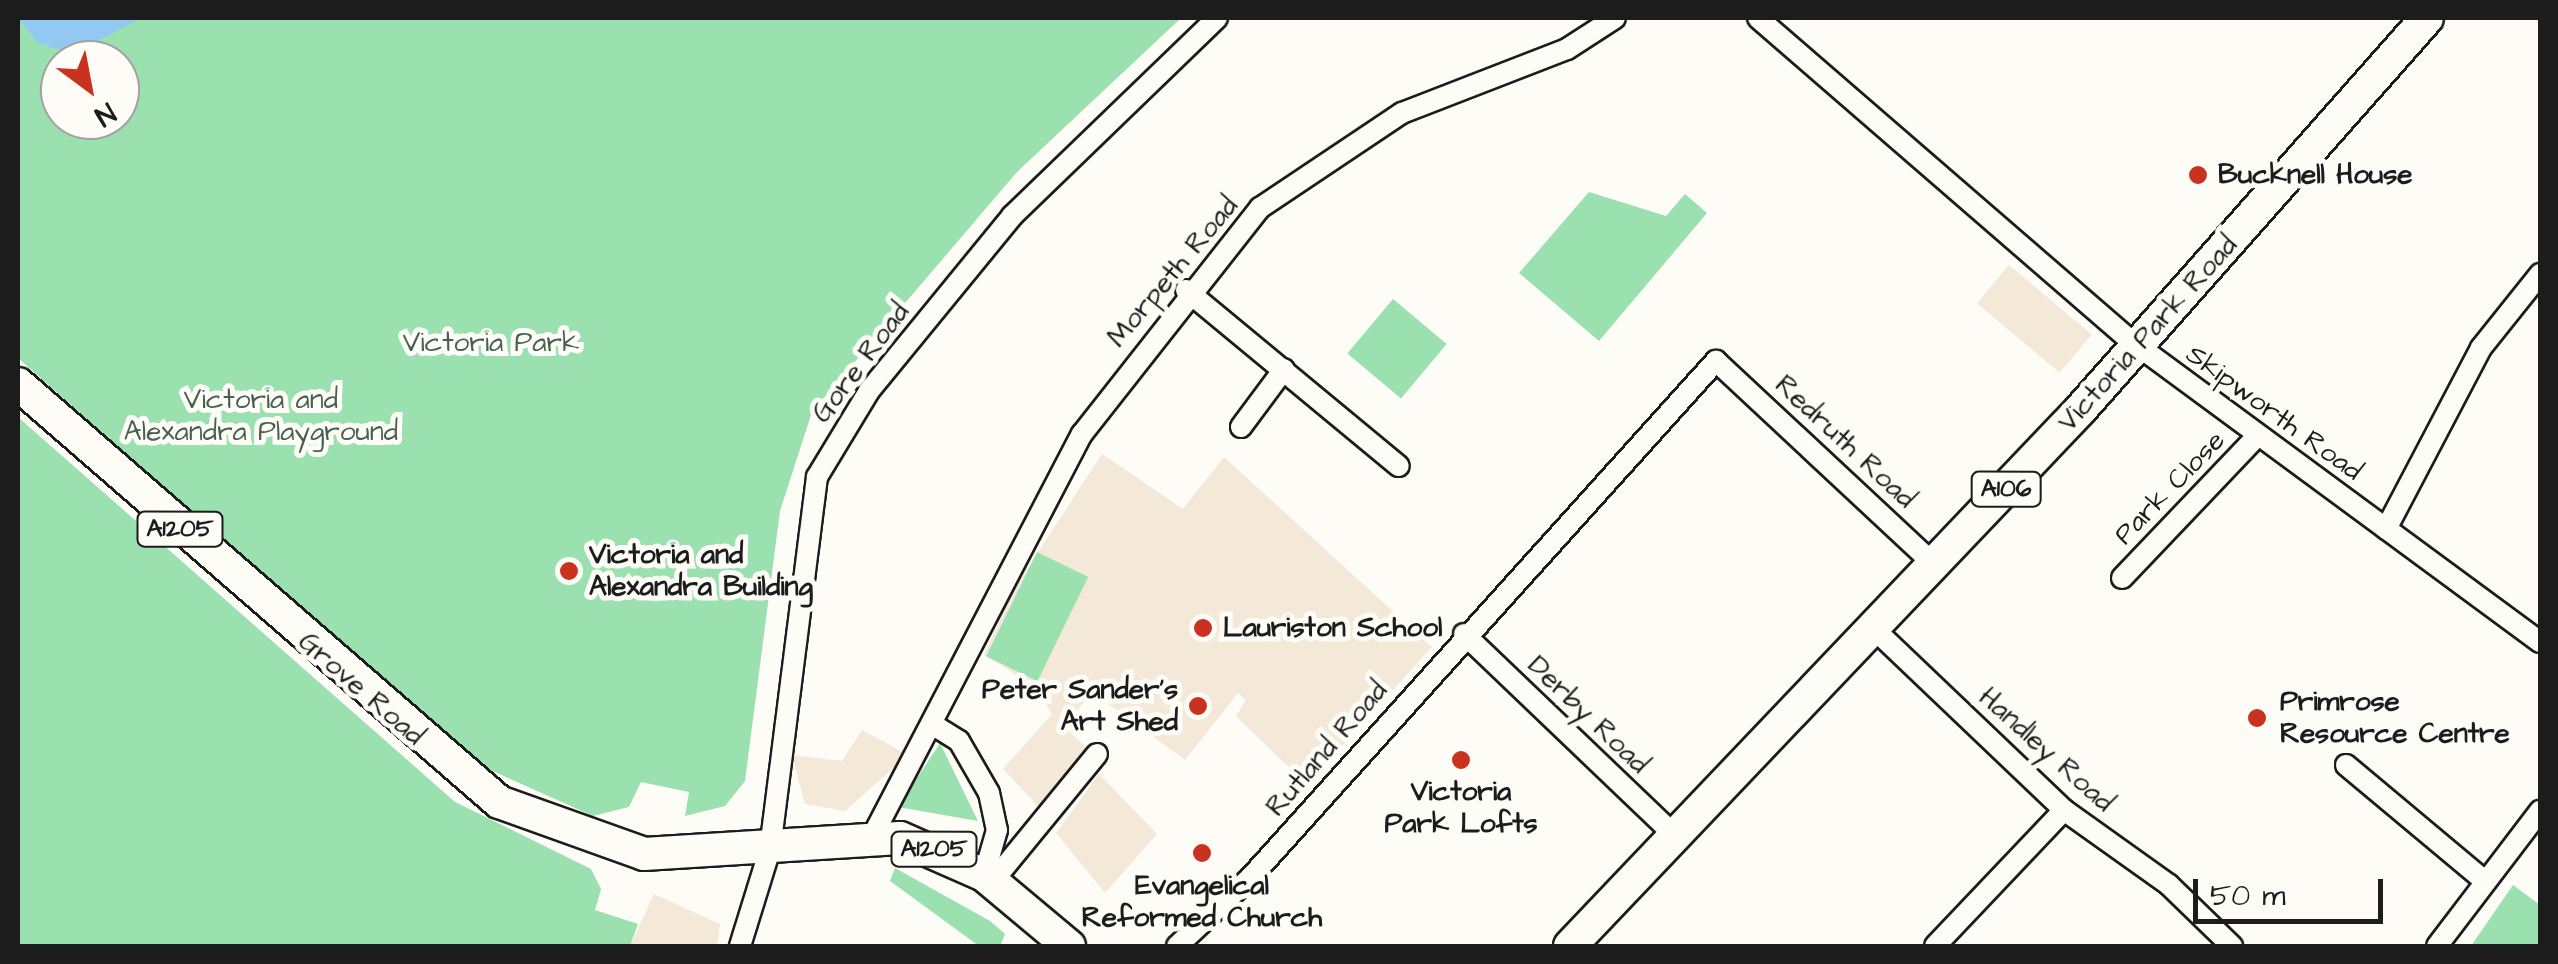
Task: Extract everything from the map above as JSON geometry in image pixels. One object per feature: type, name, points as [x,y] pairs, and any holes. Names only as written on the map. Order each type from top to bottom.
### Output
[{"type":"main road","name":"Victoria Park Road","points":[[1570,946],[1935,566],[2427,18]]},
{"type":"main road","name":"Grove Road","points":[[18,384],[499,802],[644,854],[770,849]]},
{"type":"main road","name":"A1205","points":[[770,849],[873,835],[925,845],[988,878],[1069,946]]},
{"type":"street","name":"Gore Road","points":[[740,946],[770,849],[806,518],[833,447],[1012,216],[1217,18]]},
{"type":"street","name":"Morpeth Road","points":[[873,835],[935,726],[1022,534],[1186,290],[1260,208],[1342,148],[1402,113],[1567,49],[1616,18]]},
{"type":"street","name":"Skipworth Road","points":[[1758,18],[2137,345],[2540,642]]},
{"type":"street","points":[[2386,529],[2481,348],[2540,274]]},
{"type":"street","points":[[1186,290],[1398,466]]},
{"type":"street","name":"Redruth Road","points":[[1716,361],[1935,566]]},
{"type":"street","name":"Rutland Road","points":[[1177,946],[1251,876],[1464,634],[1716,361]]},
{"type":"street","points":[[1242,427],[1284,370]]},
{"type":"street","name":"Park Close","points":[[2122,578],[2258,435]]},
{"type":"street","name":"Handley Road","points":[[1874,628],[2064,810],[2169,885],[2232,946]]},
{"type":"street","name":"Derby Road","points":[[1464,634],[1674,835]]},
{"type":"street","points":[[935,726],[959,741],[996,816],[988,878]]},
{"type":"street","points":[[988,878],[1097,754]]},
{"type":"street","points":[[2346,765],[2482,878]]},
{"type":"street","points":[[1935,946],[2064,810]]},
{"type":"street","points":[[2436,946],[2482,878],[2540,811]]},
{"type":"shaded area","points":[[2009,265],[2092,334],[2060,373],[1977,303]]},
{"type":"shaded area","name":"Lauriston School","points":[[1102,454],[1183,509],[1224,457],[1432,647],[1307,785],[1236,716],[1246,700],[1238,693],[1185,760],[1092,692],[1064,727],[1089,750],[1040,808],[1003,769],[1052,714],[1036,687],[984,655],[1014,589]]},
{"type":"shaded area","points":[[862,730],[908,755],[845,811],[805,804],[792,755],[842,761]]},
{"type":"shaded area","points":[[1099,774],[1157,834],[1105,893],[1056,833]]},
{"type":"shaded area","points":[[654,894],[720,924],[717,946],[630,946]]},
{"type":"green space","name":"Victoria Park","points":[[18,18],[1181,18],[1017,172],[812,412],[780,511],[745,781],[725,806],[685,816],[689,792],[641,782],[629,807],[593,816],[477,764],[18,358]]},
{"type":"green space","points":[[1589,192],[1666,216],[1685,194],[1707,213],[1599,341],[1519,273]]},
{"type":"green space","points":[[1393,299],[1447,344],[1401,398],[1347,353]]},
{"type":"green space","points":[[18,417],[455,802],[591,869],[601,889],[595,910],[638,924],[630,946],[18,946]]},
{"type":"green space","points":[[1037,552],[1088,577],[1037,681],[986,656]]},
{"type":"green space","points":[[940,743],[978,821],[898,807]]},
{"type":"green space","points":[[895,868],[990,921],[1005,934],[1000,946],[979,946],[890,881]]},
{"type":"green space","points":[[2513,885],[2540,905],[2540,946],[2471,946]]},
{"type":"water","points":[[18,18],[142,18],[99,40],[38,43]]},
{"type":"place","name":"Bucknell House","points":[[2198,175]]},
{"type":"place","name":"Victoria and Alexandra Building","points":[[569,571]]},
{"type":"place","name":"Lauriston School","points":[[1203,628]]},
{"type":"place","name":"Peter Sander's Art Shed","points":[[1198,706]]},
{"type":"place","name":"Primrose Resource Centre","points":[[2257,718]]},
{"type":"place","name":"Victoria Park Lofts","points":[[1461,760]]},
{"type":"place","name":"Evangelical Reformed Church","points":[[1202,853]]},
{"type":"park label","name":"Victoria and Alexandra Playground","points":[[261,416]]}]
